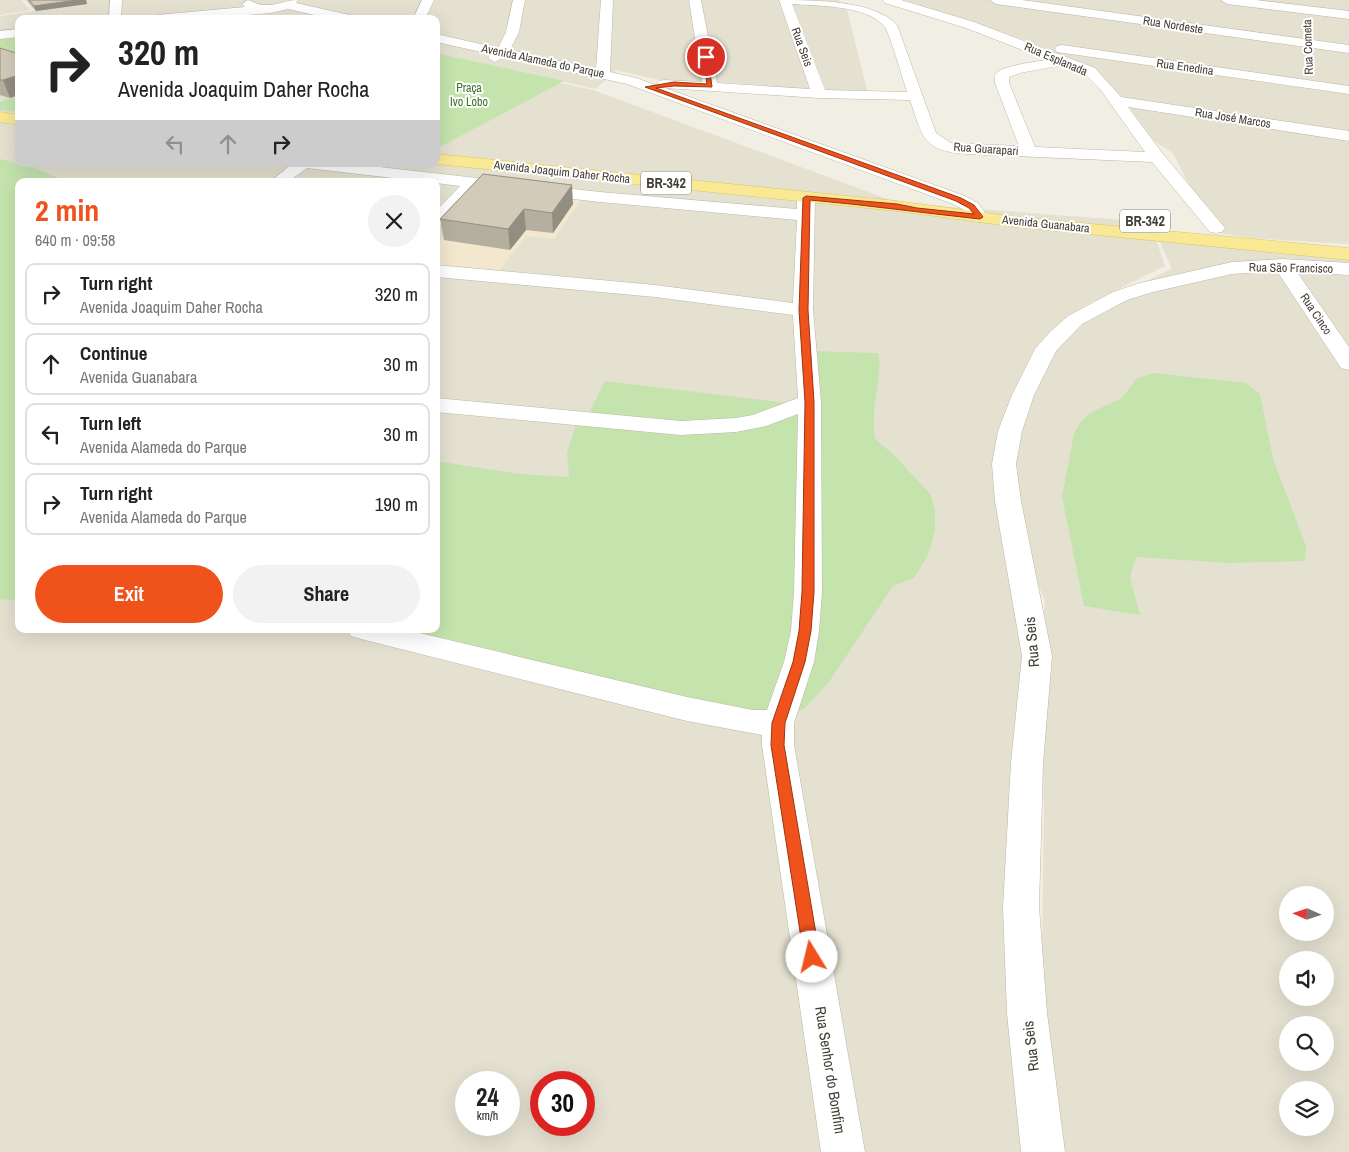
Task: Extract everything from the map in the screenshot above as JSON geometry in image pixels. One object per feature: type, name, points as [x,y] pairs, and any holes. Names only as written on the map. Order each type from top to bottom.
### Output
[{"type":"main road","points":[[0,117],[15,119]]},
{"type":"main road","name":"Avenida Joaquim Daher Rocha","points":[[440,160],[806,206],[897,206]]},
{"type":"main road","name":"Avenida Guanabara","points":[[897,206],[1216,228],[1349,242]]},
{"type":"main road","name":"Avenida Guanabara","points":[[976,212],[1349,254]]},
{"type":"street","points":[[115,15],[116,0]]},
{"type":"street","points":[[229,0],[299,15]]},
{"type":"street","points":[[421,15],[428,0]]},
{"type":"street","points":[[499,55],[509,44],[519,0]]},
{"type":"street","points":[[603,73],[607,0]]},
{"type":"street","points":[[695,0],[710,86]]},
{"type":"street","name":"Rua Guarapari","points":[[787,0],[844,6],[868,11],[885,20],[894,31],[914,96],[929,134],[937,143],[944,146],[967,149],[1157,157]]},
{"type":"street","name":"Rua Seis","points":[[787,0],[819,94]]},
{"type":"street","name":"Rua Esplanada","points":[[889,0],[970,25],[1065,61],[1095,76],[1117,101],[1157,157],[1216,228]]},
{"type":"street","name":"Rua Nordeste","points":[[996,0],[1349,49]]},
{"type":"street","points":[[1227,0],[1349,15]]},
{"type":"street","points":[[220,12],[250,3]]},
{"type":"street","points":[[193,15],[269,8],[289,3],[335,15]]},
{"type":"street","name":"Rua Cometa","points":[[1307,10],[1306,44],[1309,84]]},
{"type":"street","points":[[0,36],[15,34]]},
{"type":"street","name":"Avenida Alameda do Parque","points":[[440,39],[641,90],[914,183],[959,200],[976,212]]},
{"type":"street","name":"Rua Enedina","points":[[1021,44],[1349,90]]},
{"type":"street","name":"Avenida Alameda do Parque","points":[[440,47],[603,73],[641,90],[923,197],[942,209]]},
{"type":"street","points":[[1030,152],[1002,83],[1002,75],[1017,69],[1065,61]]},
{"type":"street","name":"Avenida Alameda do Parque","points":[[641,90],[674,84],[819,94],[914,96]]},
{"type":"street","name":"Rua José Marcos","points":[[1117,101],[1349,136]]},
{"type":"street","points":[[283,178],[298,167]]},
{"type":"street","points":[[339,167],[438,178]]},
{"type":"street","points":[[440,178],[610,198],[806,206]]},
{"type":"street","points":[[440,217],[474,182]]},
{"type":"street","name":"Rua Senhor do Bomfim","points":[[806,206],[803,310],[810,402],[808,592],[805,631],[799,662],[778,723],[778,745],[843,1152]]},
{"type":"street","name":"Rua São Francisco","points":[[1232,268],[1283,266],[1349,269]]},
{"type":"street","name":"Rua Cinco","points":[[1283,266],[1349,363]]},
{"type":"street","name":"Rua Seis","points":[[1043,1152],[1027,1013],[1020,907],[1027,763],[1036,656],[1007,492],[1004,464],[1010,431],[1023,395],[1046,349],[1075,320],[1120,296],[1147,287],[1232,268]]},
{"type":"street","points":[[440,271],[655,291],[803,310]]},
{"type":"street","points":[[440,405],[681,428],[729,426],[758,421],[810,402]]},
{"type":"street","points":[[376,633],[687,709],[752,722],[778,723]]},
{"type":"shaded area","points":[[0,0],[21,0],[30,10],[0,15]]},
{"type":"shaded area","points":[[25,0],[840,0],[838,3],[846,6],[868,94],[734,83],[662,81],[616,70],[596,89],[440,54],[440,15],[265,15],[242,10],[194,15],[15,15],[15,33],[0,35],[0,16],[35,11]]},
{"type":"shaded area","points":[[901,0],[1349,0],[1349,244],[1251,238],[1213,232],[1173,153],[1154,141],[1124,100],[1096,72],[1033,43],[965,19]]},
{"type":"shaded area","points":[[15,34],[15,167],[440,167],[440,57],[593,90],[898,203],[1150,222],[1165,266],[1086,305],[1037,351],[995,458],[1034,601],[1037,1152],[0,1152],[0,36]]},
{"type":"shaded area","points":[[486,187],[583,197],[554,239],[526,236],[497,273],[440,266],[440,240]]},
{"type":"shaded area","points":[[1158,237],[1349,257],[1349,1152],[1052,1152],[1040,1094],[1044,806],[1039,669],[1045,601],[1013,524],[1019,399],[1043,354],[1114,296],[1172,269]]},
{"type":"green space","points":[[15,37],[15,54],[0,49],[0,39]]},
{"type":"green space","name":"Praça Ivo Lobo","points":[[440,54],[564,81],[440,147]]},
{"type":"green space","points":[[15,97],[15,112],[0,110],[0,102]]},
{"type":"green space","points":[[0,159],[15,163],[15,167],[31,167],[59,178],[15,178],[15,601],[0,599]]},
{"type":"green space","points":[[814,351],[878,353],[879,375],[874,418],[876,440],[893,454],[931,495],[935,512],[935,531],[928,555],[914,578],[893,586],[829,682],[804,709],[748,727],[366,633],[440,633],[440,462],[520,474],[569,477],[567,453],[576,425],[589,413],[605,381],[812,406]]},
{"type":"green space","points":[[1153,373],[1246,383],[1260,394],[1273,459],[1306,546],[1305,561],[1229,563],[1136,557],[1130,577],[1140,615],[1084,606],[1062,497],[1074,433],[1082,420],[1092,412],[1122,398],[1136,379]]},
{"type":"building","points":[[29,0],[77,0],[34,6]]},
{"type":"building","points":[[0,48],[15,53],[15,76],[0,80]]},
{"type":"building","points":[[483,174],[572,185],[552,213],[524,209],[508,229],[440,219]]},
{"type":"route","points":[[706,57],[710,86],[674,84],[648,87],[802,141],[967,203],[980,217],[897,206],[806,198],[803,310],[810,402],[808,592],[805,631],[799,662],[778,723],[778,745],[812,957]]}]
